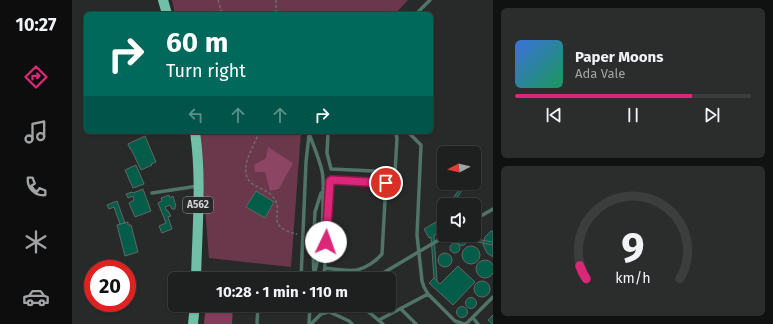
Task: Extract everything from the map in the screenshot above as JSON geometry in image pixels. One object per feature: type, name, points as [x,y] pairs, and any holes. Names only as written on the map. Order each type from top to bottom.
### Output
[{"type":"main road","points":[[163,0],[166,12]]},
{"type":"main road","name":"A562","points":[[195,134],[198,152],[199,186],[196,272]]},
{"type":"main road","points":[[193,324],[194,312]]},
{"type":"lane","points":[[418,12],[430,0]]},
{"type":"lane","points":[[301,272],[306,162],[309,134]]},
{"type":"lane","points":[[310,134],[322,172],[323,180],[320,255],[315,272]]},
{"type":"lane","points":[[328,134],[327,153],[331,169],[392,172]]},
{"type":"lane","points":[[325,268],[357,270],[370,264],[382,254],[389,183],[392,172],[395,172],[396,134]]},
{"type":"lane","points":[[410,134],[421,145],[417,235],[418,252],[424,287],[428,294],[455,321],[464,324],[468,323],[493,297]]},
{"type":"lane","points":[[313,272],[315,212],[321,195],[323,180]]},
{"type":"lane","points":[[325,272],[330,181],[400,183]]},
{"type":"lane","points":[[152,193],[199,186]]},
{"type":"lane","points":[[481,216],[493,209]]},
{"type":"lane","points":[[385,272],[437,241]]},
{"type":"lane","points":[[379,320],[428,294]]},
{"type":"lane","points":[[401,309],[415,324]]},
{"type":"lane","points":[[257,324],[258,312]]},
{"type":"lane","points":[[310,312],[310,324]]},
{"type":"lane","points":[[310,324],[321,314],[329,312],[349,321],[352,324]]},
{"type":"lane","points":[[370,312],[383,324]]},
{"type":"lane","points":[[472,318],[478,324]]},
{"type":"path","points":[[218,0],[221,12]]},
{"type":"path","points":[[276,0],[276,12]]},
{"type":"path","points":[[258,134],[247,161],[246,175],[248,180],[269,193],[274,198],[277,204],[276,219],[278,225],[290,233],[303,235]]},
{"type":"shaded area","points":[[172,0],[408,0],[397,12],[175,12]]},
{"type":"shaded area","points":[[199,134],[301,134],[291,267],[209,258]]},
{"type":"shaded area","points":[[268,147],[293,163],[279,189],[270,191],[265,172],[255,172],[254,165],[266,158]]},
{"type":"shaded area","points":[[233,312],[232,324],[204,324],[205,313]]},
{"type":"building","points":[[145,136],[156,162],[141,170],[128,144]]},
{"type":"building","points":[[136,165],[144,184],[133,188],[125,170]]},
{"type":"building","points":[[143,189],[151,211],[135,217],[129,203],[134,200],[133,196],[128,198],[126,194]]},
{"type":"building","points":[[459,190],[462,190],[457,198],[453,198]]},
{"type":"building","points":[[256,191],[274,202],[265,218],[246,207]]},
{"type":"building","points":[[169,195],[170,198],[173,196],[176,206],[175,209],[172,209],[170,205],[165,207],[171,216],[168,217],[172,229],[162,233],[159,226],[166,223],[158,203],[162,201],[161,198]]},
{"type":"building","points":[[117,201],[125,223],[120,224],[114,207],[109,209],[107,205]]},
{"type":"building","points":[[128,222],[128,225],[131,225],[138,252],[125,256],[117,225]]},
{"type":"building","points":[[437,222],[437,234],[434,235],[437,281],[434,278],[431,237],[429,238],[424,229]]},
{"type":"building","points":[[493,231],[493,257],[487,253],[483,245],[485,237]]},
{"type":"building","points":[[481,240],[493,242],[493,245],[477,242],[481,242]]},
{"type":"building","points":[[458,242],[466,242],[462,246]]},
{"type":"building","points":[[455,243],[460,248],[455,253],[450,248]]},
{"type":"building","points":[[471,246],[477,249],[480,255],[477,261],[471,264],[465,261],[462,255],[465,249]]},
{"type":"building","points":[[442,253],[448,253],[452,257],[452,263],[448,267],[442,267],[438,263],[438,257]]},
{"type":"building","points":[[485,260],[493,265],[493,273],[489,277],[481,277],[477,273],[477,265],[481,261]]},
{"type":"building","points":[[458,266],[475,282],[453,305],[429,283],[434,278],[440,284]]},
{"type":"building","points":[[479,281],[485,281],[490,286],[488,295],[485,297],[479,297],[474,292],[474,286]]},
{"type":"building","points":[[471,297],[475,299],[477,303],[475,307],[471,309],[467,307],[465,303],[467,299]]},
{"type":"building","points":[[462,306],[466,308],[468,312],[466,316],[462,318],[458,316],[456,312],[458,308]]},
{"type":"building","points":[[493,315],[493,324],[492,324],[488,320]]},
{"type":"route","points":[[326,242],[330,181],[386,183]]}]
